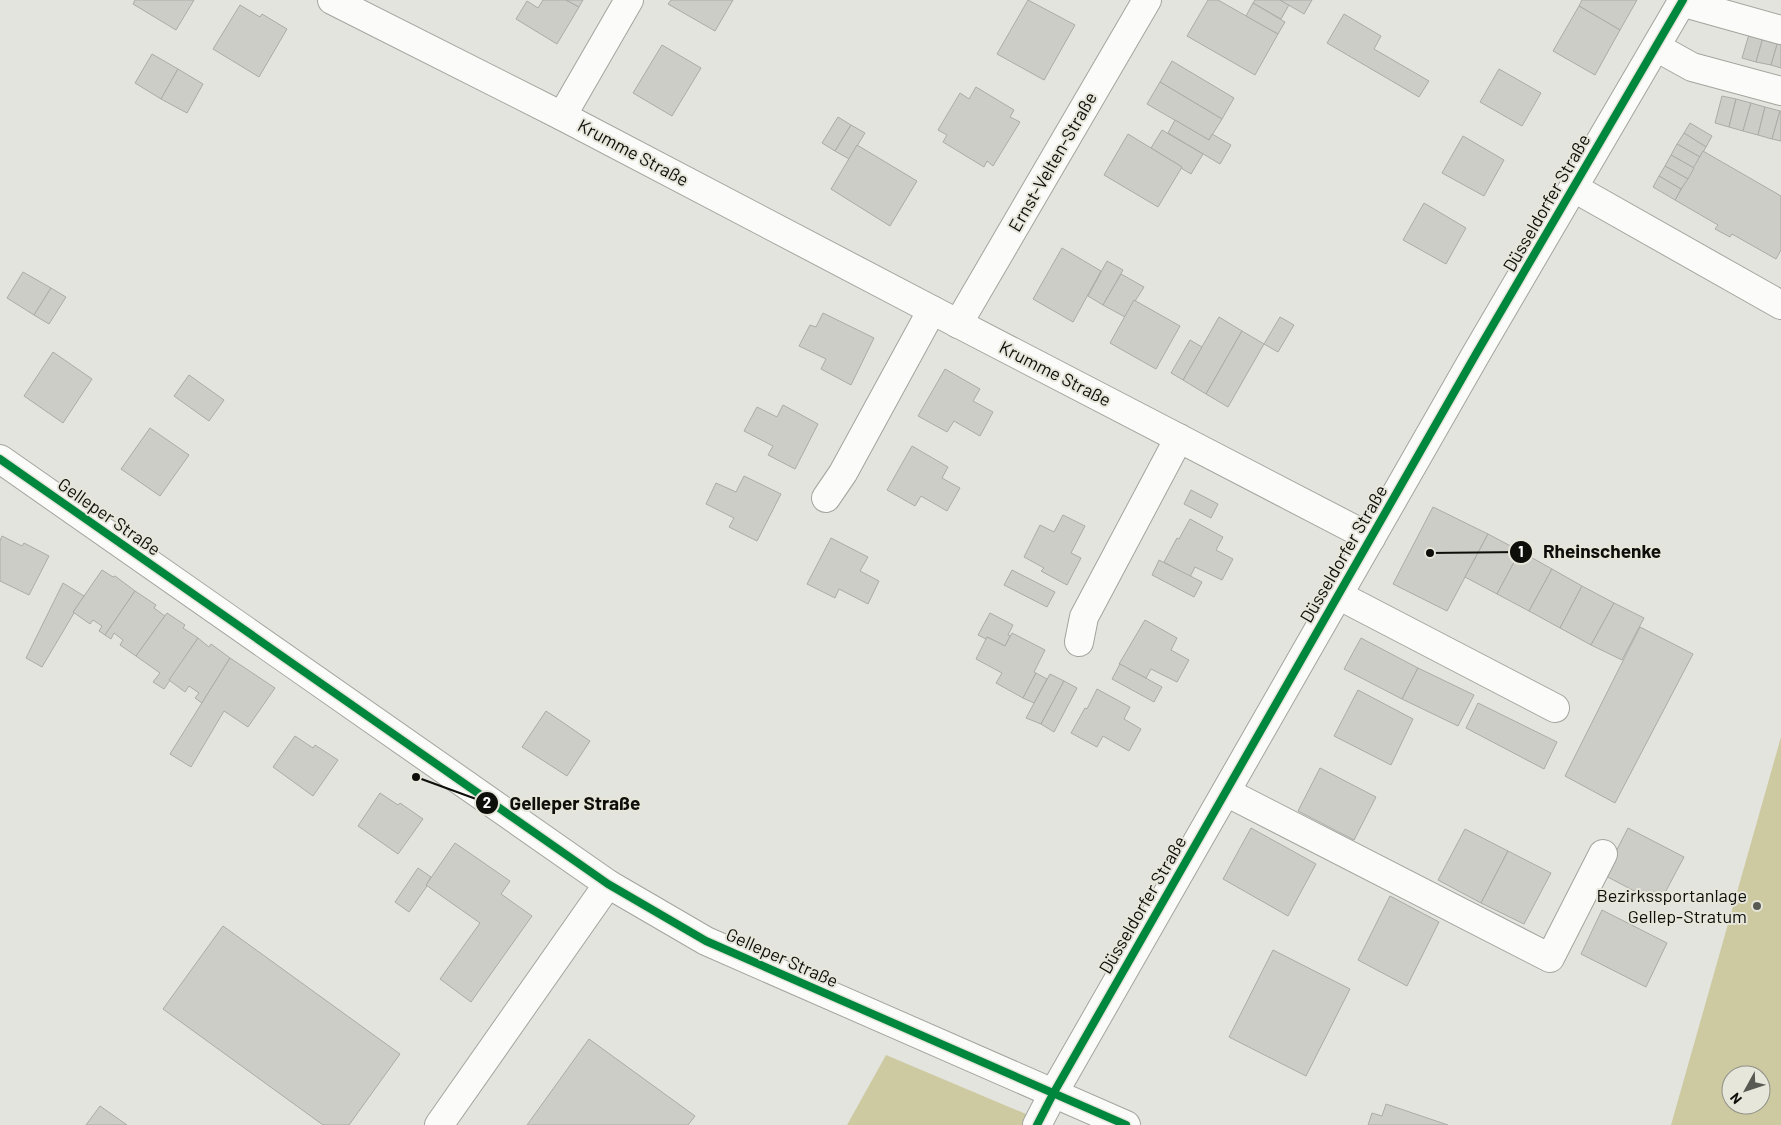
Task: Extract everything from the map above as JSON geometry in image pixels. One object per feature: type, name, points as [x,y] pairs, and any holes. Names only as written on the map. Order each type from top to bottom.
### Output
[{"type":"street","name":"Krumme Straße","points":[[332,0],[562,116],[1371,538]]},
{"type":"street","points":[[562,116],[630,0]]},
{"type":"street","name":"Ernst-Velten-Straße","points":[[958,324],[1147,0]]},
{"type":"street","name":"Düsseldorfer Straße","points":[[1037,1125],[1471,362],[1682,1],[1781,30]]},
{"type":"street","points":[[1656,47],[1692,67],[1781,91]]},
{"type":"street","name":"Düsseldorfer Straße","points":[[1574,188],[1781,305]]},
{"type":"street","points":[[826,498],[843,473],[932,310]]},
{"type":"street","points":[[1079,642],[1084,617],[1179,438]]},
{"type":"street","name":"Gelleper Straße","points":[[0,459],[608,884],[706,941],[1126,1125]]},
{"type":"street","name":"Düsseldorfer Straße","points":[[1338,594],[1555,708]]},
{"type":"street","points":[[1226,792],[1550,958],[1603,854]]},
{"type":"street","points":[[439,1125],[608,884]]},
{"type":"shaded area","name":"Bezirkssportanlage Gellep-Stratum","points":[[1781,737],[1781,1125],[1671,1125]]},
{"type":"shaded area","points":[[886,1055],[1052,1125],[847,1125]]},
{"type":"building","points":[[135,0],[194,0],[176,30],[133,4]]},
{"type":"building","points":[[543,0],[566,0],[579,7],[557,44],[516,19],[527,1],[538,8]]},
{"type":"building","points":[[566,0],[583,0],[579,7]]},
{"type":"building","points":[[671,0],[733,0],[715,31],[668,4]]},
{"type":"building","points":[[1028,0],[1075,25],[1044,80],[997,54]]},
{"type":"building","points":[[1208,0],[1218,0],[1278,34],[1255,75],[1187,36]]},
{"type":"building","points":[[1255,0],[1280,0],[1289,5],[1281,19],[1253,3]]},
{"type":"building","points":[[1280,0],[1312,0],[1304,14]]},
{"type":"building","points":[[1582,0],[1637,0],[1620,30],[1579,6]]},
{"type":"building","points":[[1253,3],[1285,22],[1278,34],[1246,16]]},
{"type":"building","points":[[240,5],[260,17],[262,14],[287,29],[259,77],[213,49]]},
{"type":"building","points":[[1579,6],[1620,30],[1595,75],[1553,51]]},
{"type":"building","points":[[1344,14],[1381,36],[1374,49],[1429,81],[1419,97],[1327,43]]},
{"type":"building","points":[[1750,31],[1764,34],[1756,62],[1742,58]]},
{"type":"building","points":[[1764,34],[1779,38],[1771,65],[1756,62]]},
{"type":"building","points":[[1779,38],[1781,39],[1781,68],[1771,65]]},
{"type":"building","points":[[662,45],[701,68],[672,116],[633,93]]},
{"type":"building","points":[[152,54],[178,69],[161,99],[135,83]]},
{"type":"building","points":[[1172,61],[1234,98],[1222,119],[1160,82]]},
{"type":"building","points":[[178,69],[203,84],[187,113],[161,99]]},
{"type":"building","points":[[1499,69],[1541,93],[1522,126],[1480,102]]},
{"type":"building","points":[[1160,82],[1222,119],[1209,140],[1147,104]]},
{"type":"building","points":[[976,87],[1014,110],[1010,117],[1020,122],[993,166],[987,161],[984,167],[943,142],[947,135],[938,130],[960,93],[969,99]]},
{"type":"building","points":[[1722,96],[1736,99],[1729,127],[1715,123]]},
{"type":"building","points":[[1736,99],[1751,103],[1743,131],[1729,127]]},
{"type":"building","points":[[1751,103],[1765,107],[1758,135],[1743,131]]},
{"type":"building","points":[[1765,107],[1780,111],[1772,139],[1758,135]]},
{"type":"building","points":[[1781,111],[1781,141],[1772,139]]},
{"type":"building","points":[[838,117],[851,125],[835,151],[822,143]]},
{"type":"building","points":[[1175,120],[1209,140],[1212,134],[1231,145],[1220,164],[1168,133]]},
{"type":"building","points":[[1690,123],[1712,136],[1706,147],[1684,133]]},
{"type":"building","points":[[851,125],[865,133],[849,159],[835,151]]},
{"type":"building","points":[[1162,130],[1203,154],[1191,174],[1151,148]]},
{"type":"building","points":[[1684,133],[1706,147],[1700,157],[1677,144]]},
{"type":"building","points":[[1128,134],[1182,167],[1158,207],[1104,175]]},
{"type":"building","points":[[1463,136],[1504,160],[1484,196],[1442,173]]},
{"type":"building","points":[[1677,144],[1700,157],[1694,168],[1671,155]]},
{"type":"building","points":[[857,145],[917,181],[890,226],[831,189]]},
{"type":"building","points":[[1703,151],[1781,196],[1781,250],[1776,259],[1732,234],[1730,237],[1715,229],[1718,225],[1675,200]]},
{"type":"building","points":[[1671,155],[1694,168],[1688,179],[1665,166]]},
{"type":"building","points":[[1665,166],[1688,179],[1681,189],[1659,176]]},
{"type":"building","points":[[1659,176],[1681,189],[1675,200],[1653,187]]},
{"type":"building","points":[[1424,203],[1466,228],[1446,264],[1403,240]]},
{"type":"building","points":[[1062,248],[1101,271],[1073,322],[1033,299]]},
{"type":"building","points":[[1107,261],[1123,270],[1103,305],[1088,296]]},
{"type":"building","points":[[23,272],[51,288],[34,315],[7,298]]},
{"type":"building","points":[[1121,274],[1144,287],[1125,317],[1103,305]]},
{"type":"building","points":[[51,288],[66,297],[49,324],[34,315]]},
{"type":"building","points":[[1134,300],[1180,326],[1156,369],[1110,343]]},
{"type":"building","points":[[823,313],[874,338],[851,385],[821,369],[826,359],[799,346],[810,325],[816,327]]},
{"type":"building","points":[[1219,317],[1242,331],[1206,394],[1183,380]]},
{"type":"building","points":[[1280,317],[1294,325],[1278,352],[1264,344]]},
{"type":"building","points":[[1242,331],[1264,344],[1228,407],[1206,394]]},
{"type":"building","points":[[1190,340],[1202,347],[1183,380],[1171,373]]},
{"type":"building","points":[[53,352],[92,379],[63,423],[24,396]]},
{"type":"building","points":[[945,369],[980,389],[973,401],[993,412],[980,436],[954,421],[947,432],[918,416]]},
{"type":"building","points":[[189,375],[224,400],[209,421],[174,396]]},
{"type":"building","points":[[783,405],[818,424],[795,469],[768,455],[773,446],[744,431],[757,407],[777,417]]},
{"type":"building","points":[[150,428],[189,455],[160,496],[121,469]]},
{"type":"building","points":[[912,446],[948,467],[942,478],[960,488],[947,511],[921,496],[915,506],[887,490]]},
{"type":"building","points":[[744,476],[781,494],[757,541],[729,527],[734,518],[706,504],[716,483],[736,492]]},
{"type":"building","points":[[1191,490],[1218,504],[1211,518],[1184,504]]},
{"type":"building","points":[[1433,507],[1488,534],[1447,611],[1393,584]]},
{"type":"building","points":[[1063,515],[1085,526],[1071,553],[1081,558],[1067,585],[1041,571],[1044,568],[1024,557],[1040,525],[1054,532]]},
{"type":"building","points":[[1190,519],[1223,537],[1216,550],[1233,559],[1222,580],[1195,567],[1190,577],[1164,562]]},
{"type":"building","points":[[1488,534],[1520,551],[1497,594],[1465,577]]},
{"type":"building","points":[[2,536],[22,546],[24,543],[49,556],[29,595],[0,581],[0,541]]},
{"type":"building","points":[[831,538],[868,557],[860,571],[879,581],[868,604],[839,589],[835,598],[807,584]]},
{"type":"building","points":[[1520,551],[1552,569],[1529,611],[1497,594]]},
{"type":"building","points":[[1159,560],[1202,582],[1194,597],[1152,575]]},
{"type":"building","points":[[1552,569],[1582,586],[1560,628],[1529,611]]},
{"type":"building","points":[[102,570],[113,577],[115,576],[135,591],[105,635],[99,631],[102,626],[93,620],[90,624],[73,612]]},
{"type":"building","points":[[1012,570],[1055,592],[1047,607],[1004,585]]},
{"type":"building","points":[[63,583],[84,596],[42,667],[26,658]]},
{"type":"building","points":[[1582,586],[1614,603],[1591,645],[1560,628]]},
{"type":"building","points":[[135,591],[156,605],[154,608],[165,616],[136,656],[120,645],[123,640],[114,633],[111,639],[105,635]]},
{"type":"building","points":[[1614,603],[1644,618],[1622,660],[1591,645]]},
{"type":"building","points":[[167,613],[185,625],[183,628],[198,638],[164,689],[153,682],[160,673],[136,656]]},
{"type":"building","points":[[990,613],[1013,625],[1005,646],[987,637],[986,639],[978,635]]},
{"type":"building","points":[[1145,620],[1177,638],[1171,650],[1189,660],[1177,682],[1151,669],[1146,678],[1119,664]]},
{"type":"building","points":[[1640,627],[1693,654],[1615,803],[1565,776]]},
{"type":"building","points":[[1012,633],[1045,650],[1023,698],[996,683],[1002,673],[976,659],[987,637],[1005,646]]},
{"type":"building","points":[[198,638],[209,647],[211,644],[230,658],[202,703],[195,698],[199,693],[189,686],[185,692],[169,680]]},
{"type":"building","points":[[1361,638],[1418,668],[1402,699],[1344,669]]},
{"type":"building","points":[[230,658],[275,688],[248,727],[224,711],[191,767],[170,754]]},
{"type":"building","points":[[1120,664],[1162,687],[1154,702],[1112,679]]},
{"type":"building","points":[[1418,668],[1474,695],[1458,726],[1402,699]]},
{"type":"building","points":[[1036,673],[1047,679],[1034,703],[1023,698]]},
{"type":"building","points":[[1050,674],[1064,681],[1041,724],[1026,718]]},
{"type":"building","points":[[1064,681],[1077,688],[1054,732],[1041,724]]},
{"type":"building","points":[[1097,689],[1130,707],[1124,719],[1141,729],[1129,751],[1103,736],[1097,747],[1071,733],[1085,708],[1087,709]]},
{"type":"building","points":[[1358,690],[1413,719],[1391,765],[1334,736]]},
{"type":"building","points":[[1478,703],[1557,742],[1544,769],[1466,728]]},
{"type":"building","points":[[546,711],[590,741],[567,776],[522,747]]},
{"type":"building","points":[[295,736],[313,748],[315,745],[338,760],[313,796],[273,767]]},
{"type":"building","points":[[1320,768],[1376,797],[1354,840],[1298,811]]},
{"type":"building","points":[[380,793],[398,805],[400,803],[423,819],[398,854],[358,826]]},
{"type":"building","points":[[1251,828],[1316,864],[1288,916],[1223,879]]},
{"type":"building","points":[[1628,828],[1684,857],[1659,904],[1604,875]]},
{"type":"building","points":[[1465,829],[1508,851],[1481,903],[1438,880]]},
{"type":"building","points":[[455,843],[510,881],[501,894],[532,916],[471,1002],[440,979],[480,923],[426,885]]},
{"type":"building","points":[[1508,851],[1551,873],[1524,924],[1481,903]]},
{"type":"building","points":[[418,868],[431,877],[409,912],[395,902]]},
{"type":"building","points":[[1390,896],[1439,922],[1407,986],[1358,960]]},
{"type":"building","points":[[1602,910],[1667,943],[1646,987],[1581,954]]},
{"type":"building","points":[[223,926],[400,1054],[349,1125],[323,1125],[163,1009]]},
{"type":"building","points":[[1273,950],[1350,989],[1306,1076],[1229,1037]]},
{"type":"building","points":[[589,1039],[695,1116],[688,1125],[527,1125]]},
{"type":"building","points":[[1386,1104],[1448,1125],[1368,1125],[1372,1113],[1382,1116]]},
{"type":"building","points":[[100,1106],[127,1125],[86,1125]]},
{"type":"cycle path","points":[[1037,1125],[1476,354],[1683,0]]},
{"type":"cycle path","points":[[0,459],[608,884],[706,941],[1126,1125]]},
{"type":"place","name":"Rheinschenke","points":[[1430,553]]},
{"type":"place","name":"Gelleper Straße","points":[[416,777]]},
{"type":"place","name":"Bezirkssportanlage Gellep-Stratum","points":[[1757,906]]}]
